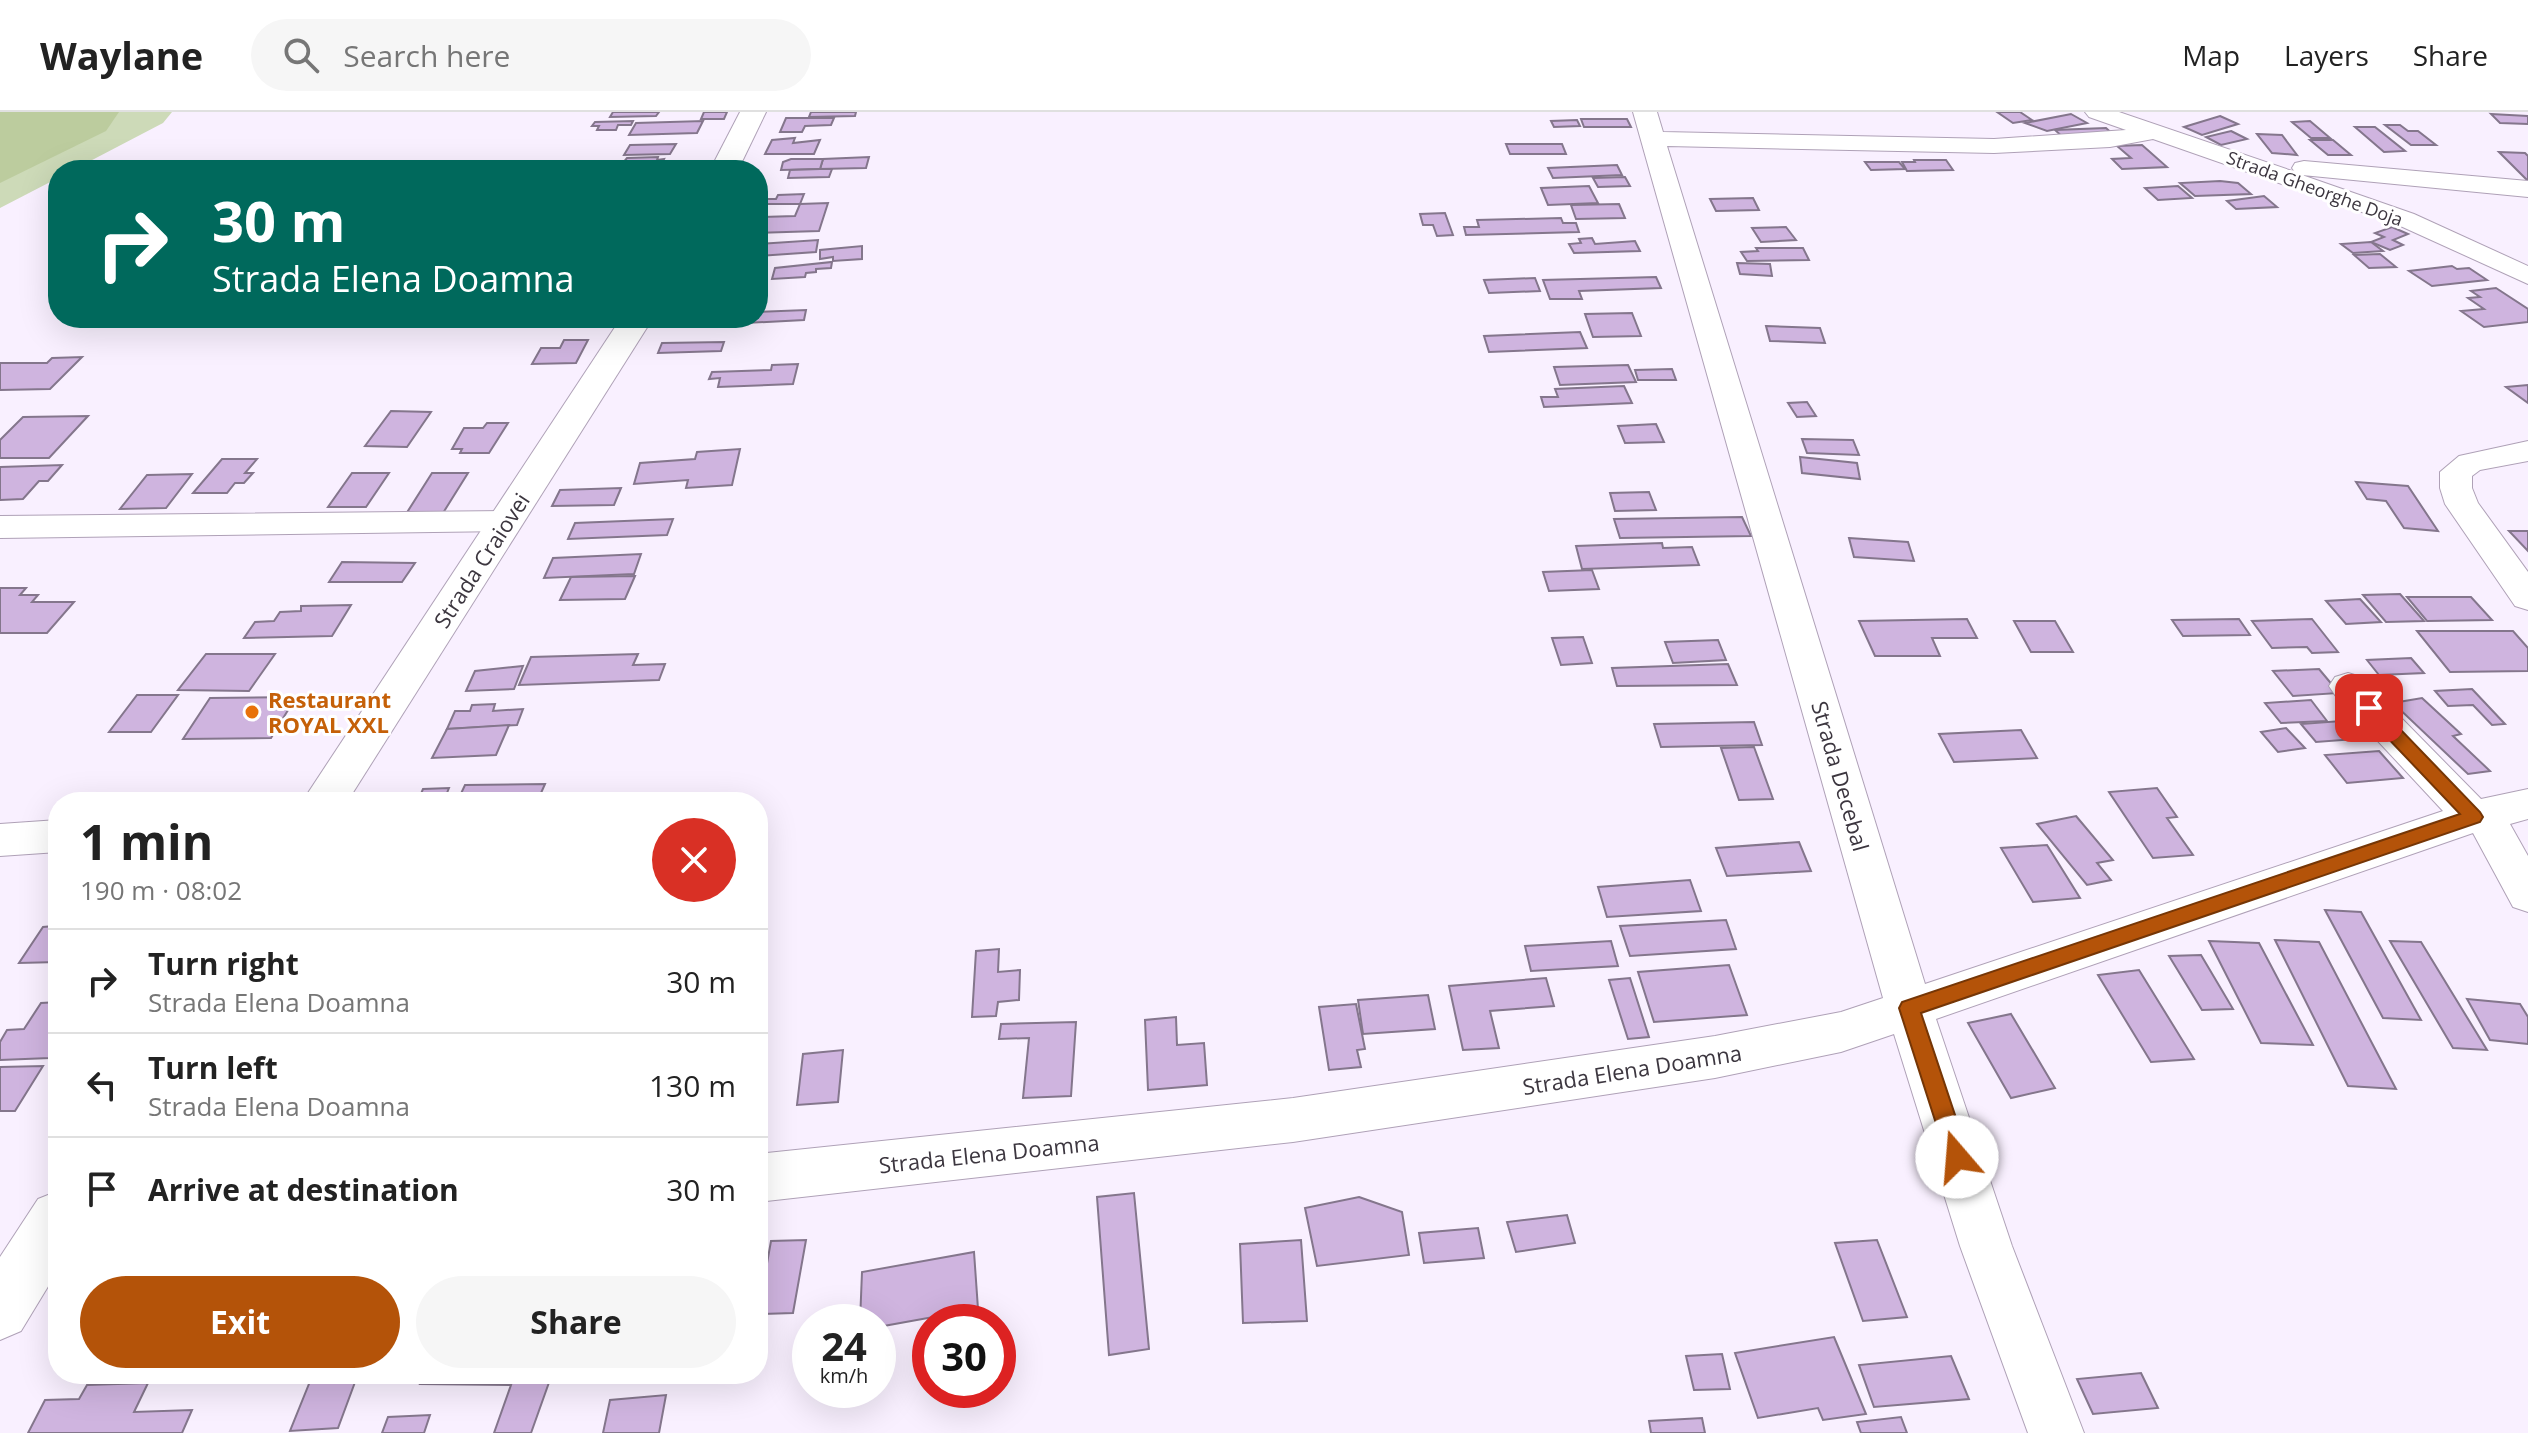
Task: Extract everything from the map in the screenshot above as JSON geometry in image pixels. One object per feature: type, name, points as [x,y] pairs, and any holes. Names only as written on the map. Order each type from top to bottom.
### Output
[{"type":"main road","points":[[729,160],[753,112]]},
{"type":"main road","name":"Strada Craiovei","points":[[330,792],[631,328]]},
{"type":"main road","points":[[0,1310],[48,1244]]},
{"type":"street","name":"Strada Gheorghe Doja","points":[[2097,112],[2405,219],[2528,276]]},
{"type":"street","points":[[1649,126],[1994,146],[2110,140],[2155,132]]},
{"type":"street","name":"Strada Decebal","points":[[1649,126],[1909,1008],[1986,1246],[2056,1433]]},
{"type":"street","points":[[2248,163],[2528,189]]},
{"type":"street","points":[[2405,219],[2418,178]]},
{"type":"street","points":[[2528,451],[2470,463],[2456,472],[2456,488],[2462,504],[2528,598]]},
{"type":"street","points":[[0,527],[506,521]]},
{"type":"street","points":[[2348,686],[2478,815],[2528,895]]},
{"type":"street","name":"Strada Elena Doamna","points":[[768,1177],[1324,1116],[1715,1057],[1841,1032],[2478,815],[2528,804]]},
{"type":"street","points":[[0,840],[48,837]]},
{"type":"green space","points":[[0,112],[172,112],[163,123],[92,160],[48,160],[48,183],[0,208]]},
{"type":"green space","points":[[0,112],[119,112],[106,131],[0,183]]},
{"type":"building","points":[[613,112],[659,112],[656,116],[610,117]]},
{"type":"building","points":[[704,112],[727,112],[724,119],[701,119]]},
{"type":"building","points":[[811,112],[856,112],[855,116],[809,117]]},
{"type":"building","points":[[1997,112],[2020,112],[2032,120],[2013,123]]},
{"type":"building","points":[[2071,114],[2087,123],[2047,131],[2025,123]]},
{"type":"building","points":[[2491,114],[2528,116],[2528,124],[2500,123]]},
{"type":"building","points":[[2220,116],[2238,124],[2202,135],[2184,127]]},
{"type":"building","points":[[786,118],[834,118],[831,125],[805,126],[802,132],[780,132]]},
{"type":"building","points":[[1581,119],[1627,119],[1631,127],[1584,127]]},
{"type":"building","points":[[1577,120],[1580,126],[1554,127],[1551,121]]},
{"type":"building","points":[[633,121],[631,125],[618,125],[616,130],[597,130],[599,126],[592,126],[595,122]]},
{"type":"building","points":[[703,121],[697,133],[629,135],[636,123]]},
{"type":"building","points":[[2310,121],[2330,138],[2311,138],[2292,122]]},
{"type":"building","points":[[2385,125],[2400,125],[2408,131],[2418,131],[2436,145],[2411,145]]},
{"type":"building","points":[[2355,127],[2375,127],[2405,151],[2384,152]]},
{"type":"building","points":[[2106,128],[2116,137],[2065,139],[2055,130]]},
{"type":"building","points":[[2231,131],[2247,139],[2221,145],[2206,137]]},
{"type":"building","points":[[2257,134],[2282,135],[2297,155],[2272,153]]},
{"type":"building","points":[[795,138],[793,143],[820,140],[814,154],[765,154],[772,140]]},
{"type":"building","points":[[2310,140],[2333,140],[2351,155],[2328,155]]},
{"type":"building","points":[[676,144],[670,154],[624,155],[630,145]]},
{"type":"building","points":[[1506,144],[1562,144],[1566,154],[1510,154]]},
{"type":"building","points":[[2142,145],[2167,167],[2122,169],[2112,159],[2131,158],[2117,146]]},
{"type":"building","points":[[2499,152],[2525,153],[2528,156],[2528,181]]},
{"type":"building","points":[[658,157],[657,160],[625,160]]},
{"type":"building","points":[[869,157],[866,168],[820,169],[823,159]]},
{"type":"building","points":[[823,159],[820,169],[781,170],[783,162]]},
{"type":"building","points":[[1946,160],[1953,170],[1907,171],[1902,162]]},
{"type":"building","points":[[1865,162],[1899,162],[1905,169],[1871,170]]},
{"type":"building","points":[[1617,165],[1622,175],[1553,178],[1548,168]]},
{"type":"building","points":[[832,169],[829,177],[788,178],[790,170]]},
{"type":"building","points":[[1625,177],[1630,186],[1598,187],[1593,178]]},
{"type":"building","points":[[2180,183],[2238,183],[2251,194],[2195,196]]},
{"type":"building","points":[[1589,186],[1598,203],[1548,205],[1541,188]]},
{"type":"building","points":[[2178,186],[2192,198],[2158,200],[2145,188]]},
{"type":"building","points":[[804,194],[800,204],[768,204],[768,199],[776,199],[778,195]]},
{"type":"building","points":[[2264,196],[2277,207],[2236,209],[2227,201]]},
{"type":"building","points":[[1753,198],[1759,210],[1716,211],[1710,199]]},
{"type":"building","points":[[828,203],[819,231],[768,233],[768,217],[795,216],[800,204]]},
{"type":"building","points":[[1619,204],[1625,218],[1576,219],[1571,205]]},
{"type":"building","points":[[1445,213],[1453,235],[1437,236],[1433,225],[1423,225],[1420,214]]},
{"type":"building","points":[[1561,218],[1563,223],[1576,223],[1579,232],[1466,235],[1464,227],[1479,227],[1477,220]]},
{"type":"building","points":[[1786,227],[1796,240],[1761,242],[1752,228]]},
{"type":"building","points":[[2392,227],[2408,234],[2393,240],[2403,245],[2390,250],[2371,242],[2384,237],[2375,233]]},
{"type":"building","points":[[1592,238],[1595,244],[1635,241],[1640,251],[1574,253],[1569,244]]},
{"type":"building","points":[[818,240],[816,252],[768,255],[768,243]]},
{"type":"building","points":[[2371,242],[2383,251],[2353,253],[2341,244]]},
{"type":"building","points":[[862,246],[862,259],[820,259],[820,250]]},
{"type":"building","points":[[1756,248],[1803,248],[1809,260],[1747,261],[1741,252],[1758,251]]},
{"type":"building","points":[[2380,254],[2396,267],[2369,268],[2354,255]]},
{"type":"building","points":[[832,262],[831,268],[816,269],[816,272],[806,273],[805,277],[772,279],[775,268]]},
{"type":"building","points":[[1737,263],[1770,264],[1772,276],[1740,274]]},
{"type":"building","points":[[2452,266],[2469,268],[2487,280],[2432,286],[2409,271]]},
{"type":"building","points":[[1656,277],[1661,288],[1579,291],[1582,299],[1550,299],[1543,280]]},
{"type":"building","points":[[1535,278],[1540,291],[1489,293],[1484,280]]},
{"type":"building","points":[[2496,288],[2528,309],[2528,322],[2484,327],[2461,311],[2484,309],[2468,298],[2480,297],[2471,291]]},
{"type":"building","points":[[806,310],[804,320],[768,322],[768,312]]},
{"type":"building","points":[[1632,313],[1641,336],[1593,337],[1585,314]]},
{"type":"building","points":[[1766,326],[1820,328],[1825,343],[1770,341]]},
{"type":"building","points":[[1580,332],[1587,348],[1489,352],[1484,336]]},
{"type":"building","points":[[564,340],[588,340],[576,363],[532,364],[541,348],[560,348]]},
{"type":"building","points":[[724,342],[721,351],[658,353],[662,343]]},
{"type":"building","points":[[82,357],[50,389],[0,390],[0,363],[47,363],[52,358]]},
{"type":"building","points":[[798,364],[793,384],[718,387],[720,378],[709,379],[712,372],[771,370],[772,365]]},
{"type":"building","points":[[1628,365],[1636,382],[1560,385],[1554,367]]},
{"type":"building","points":[[1672,369],[1676,380],[1638,380],[1635,370]]},
{"type":"building","points":[[2528,385],[2528,403],[2506,387]]},
{"type":"building","points":[[1624,386],[1632,403],[1544,407],[1541,397],[1558,397],[1555,389]]},
{"type":"building","points":[[1807,402],[1816,416],[1797,417],[1788,403]]},
{"type":"building","points":[[391,411],[431,412],[407,447],[365,446]]},
{"type":"building","points":[[88,416],[49,458],[0,458],[0,440],[23,417]]},
{"type":"building","points":[[487,423],[508,423],[489,453],[460,453],[462,449],[452,449],[464,428],[483,428]]},
{"type":"building","points":[[1656,424],[1664,442],[1625,443],[1618,426]]},
{"type":"building","points":[[1802,439],[1853,440],[1859,455],[1807,453]]},
{"type":"building","points":[[740,449],[732,485],[686,488],[688,480],[634,484],[640,463],[695,459],[697,452]]},
{"type":"building","points":[[1800,457],[1857,463],[1860,479],[1802,473]]},
{"type":"building","points":[[222,459],[257,459],[245,473],[253,473],[244,483],[235,483],[227,493],[193,493]]},
{"type":"building","points":[[62,465],[48,481],[39,481],[23,499],[0,500],[0,467]]},
{"type":"building","points":[[352,473],[389,473],[366,507],[328,507]]},
{"type":"building","points":[[432,473],[468,473],[443,513],[406,514]]},
{"type":"building","points":[[192,474],[166,508],[120,509],[147,475]]},
{"type":"building","points":[[2356,482],[2408,486],[2438,531],[2404,528],[2386,501],[2367,499]]},
{"type":"building","points":[[621,488],[614,505],[552,506],[560,490]]},
{"type":"building","points":[[1649,492],[1656,510],[1615,511],[1610,493]]},
{"type":"building","points":[[1742,517],[1751,536],[1620,538],[1614,519]]},
{"type":"building","points":[[673,519],[667,535],[568,539],[575,523]]},
{"type":"building","points":[[2509,531],[2528,531],[2528,551]]},
{"type":"building","points":[[1849,538],[1908,542],[1914,561],[1854,557]]},
{"type":"building","points":[[1662,543],[1663,548],[1692,547],[1699,565],[1582,569],[1576,546]]},
{"type":"building","points":[[641,554],[634,574],[544,578],[553,558]]},
{"type":"building","points":[[342,562],[415,563],[402,582],[329,582]]},
{"type":"building","points":[[1592,570],[1599,589],[1549,591],[1543,572]]},
{"type":"building","points":[[635,576],[625,599],[560,600],[571,577]]},
{"type":"building","points":[[0,588],[26,588],[20,595],[38,595],[32,602],[74,602],[47,633],[0,633]]},
{"type":"building","points":[[2400,594],[2424,621],[2386,622],[2363,595]]},
{"type":"building","points":[[2407,597],[2471,597],[2492,620],[2427,621]]},
{"type":"building","points":[[2360,599],[2381,622],[2346,624],[2326,601]]},
{"type":"building","points":[[351,605],[332,636],[244,638],[255,622],[274,621],[280,612],[301,611],[301,606]]},
{"type":"building","points":[[1967,619],[1977,638],[1932,638],[1940,656],[1875,656],[1859,621]]},
{"type":"building","points":[[2239,619],[2250,635],[2183,636],[2172,620]]},
{"type":"building","points":[[2312,619],[2338,652],[2312,653],[2307,647],[2272,648],[2252,621]]},
{"type":"building","points":[[2014,621],[2055,621],[2073,652],[2031,652]]},
{"type":"building","points":[[2417,631],[2513,631],[2528,648],[2528,671],[2450,672]]},
{"type":"building","points":[[1583,637],[1592,663],[1561,665],[1552,638]]},
{"type":"building","points":[[1718,640],[1726,660],[1673,663],[1665,642]]},
{"type":"building","points":[[206,654],[275,654],[249,691],[178,690]]},
{"type":"building","points":[[638,654],[633,665],[665,664],[659,680],[519,685],[531,657]]},
{"type":"building","points":[[2411,658],[2424,673],[2379,675],[2367,660]]},
{"type":"building","points":[[1728,664],[1737,685],[1617,686],[1612,668]]},
{"type":"building","points":[[523,666],[514,689],[466,691],[475,671]]},
{"type":"building","points":[[2319,669],[2339,693],[2293,696],[2273,671]]},
{"type":"building","points":[[2472,689],[2505,724],[2492,725],[2473,705],[2448,706],[2435,691]]},
{"type":"building","points":[[137,695],[178,695],[151,732],[109,732]]},
{"type":"building","points":[[296,697],[271,738],[183,739],[210,698]]},
{"type":"building","points":[[2422,698],[2461,734],[2453,736],[2490,771],[2468,774],[2393,703]]},
{"type":"building","points":[[2311,700],[2327,721],[2281,723],[2265,703]]},
{"type":"building","points":[[495,704],[493,711],[523,709],[517,725],[447,729],[455,711],[470,711],[472,705]]},
{"type":"building","points":[[2368,719],[2383,737],[2316,742],[2301,724]]},
{"type":"building","points":[[1754,722],[1762,745],[1661,747],[1654,724]]},
{"type":"building","points":[[509,725],[496,755],[432,758],[447,729]]},
{"type":"building","points":[[2286,728],[2305,748],[2278,752],[2261,732]]},
{"type":"building","points":[[2021,730],[2037,758],[1954,762],[1939,734]]},
{"type":"building","points":[[1754,747],[1773,799],[1739,800],[1721,748]]},
{"type":"building","points":[[2379,751],[2403,778],[2347,783],[2325,755]]},
{"type":"building","points":[[545,784],[541,792],[462,792],[465,785]]},
{"type":"building","points":[[449,788],[447,792],[422,792],[423,789]]},
{"type":"building","points":[[2157,788],[2177,817],[2167,818],[2193,855],[2153,858],[2109,792]]},
{"type":"building","points":[[2076,816],[2113,860],[2097,863],[2111,880],[2087,885],[2037,824]]},
{"type":"building","points":[[1799,842],[1811,871],[1727,876],[1716,848]]},
{"type":"building","points":[[2047,845],[2080,898],[2033,902],[2001,848]]},
{"type":"building","points":[[1690,880],[1701,911],[1607,917],[1598,887]]},
{"type":"building","points":[[2325,910],[2361,912],[2421,1020],[2383,1018]]},
{"type":"building","points":[[1726,920],[1736,949],[1630,956],[1620,926]]},
{"type":"building","points":[[43,927],[48,927],[48,962],[19,963]]},
{"type":"building","points":[[2275,940],[2319,942],[2396,1089],[2348,1086]]},
{"type":"building","points":[[1611,941],[1618,966],[1531,971],[1525,946]]},
{"type":"building","points":[[2209,941],[2259,943],[2313,1045],[2261,1043]]},
{"type":"building","points":[[2390,941],[2421,942],[2487,1050],[2453,1048]]},
{"type":"building","points":[[999,949],[998,972],[1020,970],[1019,1000],[998,1002],[996,1016],[972,1017],[976,951]]},
{"type":"building","points":[[2201,955],[2233,1009],[2202,1010],[2169,956]]},
{"type":"building","points":[[1729,965],[1747,1015],[1654,1022],[1638,972]]},
{"type":"building","points":[[2139,970],[2194,1059],[2151,1062],[2098,975]]},
{"type":"building","points":[[1546,978],[1554,1006],[1490,1011],[1499,1048],[1463,1050],[1449,986]]},
{"type":"building","points":[[1630,978],[1649,1037],[1628,1039],[1609,980]]},
{"type":"building","points":[[1428,995],[1435,1029],[1363,1034],[1358,1000]]},
{"type":"building","points":[[2467,999],[2520,1004],[2528,1017],[2528,1044],[2490,1040]]},
{"type":"building","points":[[41,1003],[48,1003],[48,1058],[0,1060],[0,1042],[7,1030],[24,1029]]},
{"type":"building","points":[[1356,1004],[1365,1049],[1357,1050],[1361,1067],[1329,1070],[1319,1007]]},
{"type":"building","points":[[2011,1014],[2055,1088],[2011,1098],[1968,1023]]},
{"type":"building","points":[[1176,1017],[1177,1045],[1204,1043],[1207,1085],[1148,1090],[1145,1020]]},
{"type":"building","points":[[1076,1022],[1071,1096],[1023,1098],[1029,1038],[999,1039],[1001,1024]]},
{"type":"building","points":[[843,1050],[838,1102],[797,1105],[803,1054]]},
{"type":"building","points":[[43,1066],[15,1111],[0,1111],[0,1067]]},
{"type":"building","points":[[1134,1193],[1149,1349],[1109,1355],[1097,1197]]},
{"type":"building","points":[[1359,1197],[1402,1212],[1409,1255],[1317,1266],[1305,1208]]},
{"type":"building","points":[[1567,1215],[1575,1243],[1516,1252],[1507,1222]]},
{"type":"building","points":[[1478,1228],[1484,1258],[1424,1263],[1419,1233]]},
{"type":"building","points":[[806,1240],[792,1313],[768,1314],[771,1241]]},
{"type":"building","points":[[1301,1240],[1307,1321],[1243,1323],[1240,1244]]},
{"type":"building","points":[[1877,1240],[1907,1317],[1863,1321],[1835,1243]]},
{"type":"building","points":[[974,1252],[978,1304],[912,1304],[912,1321],[896,1324],[896,1304],[861,1304],[862,1272]]},
{"type":"building","points":[[1834,1337],[1866,1414],[1823,1420],[1818,1408],[1758,1418],[1735,1353]]},
{"type":"building","points":[[1722,1354],[1730,1389],[1694,1390],[1686,1356]]},
{"type":"building","points":[[1951,1356],[1969,1399],[1874,1407],[1859,1365]]},
{"type":"building","points":[[2141,1373],[2158,1408],[2093,1414],[2077,1379]]},
{"type":"building","points":[[148,1384],[134,1412],[192,1410],[182,1433],[28,1433],[45,1400],[79,1399],[87,1385]]},
{"type":"building","points":[[309,1384],[354,1384],[338,1428],[290,1431]]},
{"type":"building","points":[[420,1384],[548,1384],[531,1433],[494,1433],[511,1385]]},
{"type":"building","points":[[666,1395],[659,1433],[603,1433],[610,1400]]},
{"type":"building","points":[[430,1415],[424,1433],[382,1433],[388,1417]]},
{"type":"building","points":[[1901,1417],[1907,1433],[1861,1433],[1857,1422]]},
{"type":"building","points":[[1702,1418],[1705,1433],[1651,1433],[1649,1421]]},
{"type":"place","name":"Restaurant ROYAL XXL","points":[[252,712]]},
{"type":"route","points":[[1957,1157],[1909,1008],[2473,817],[2369,708]]}]
